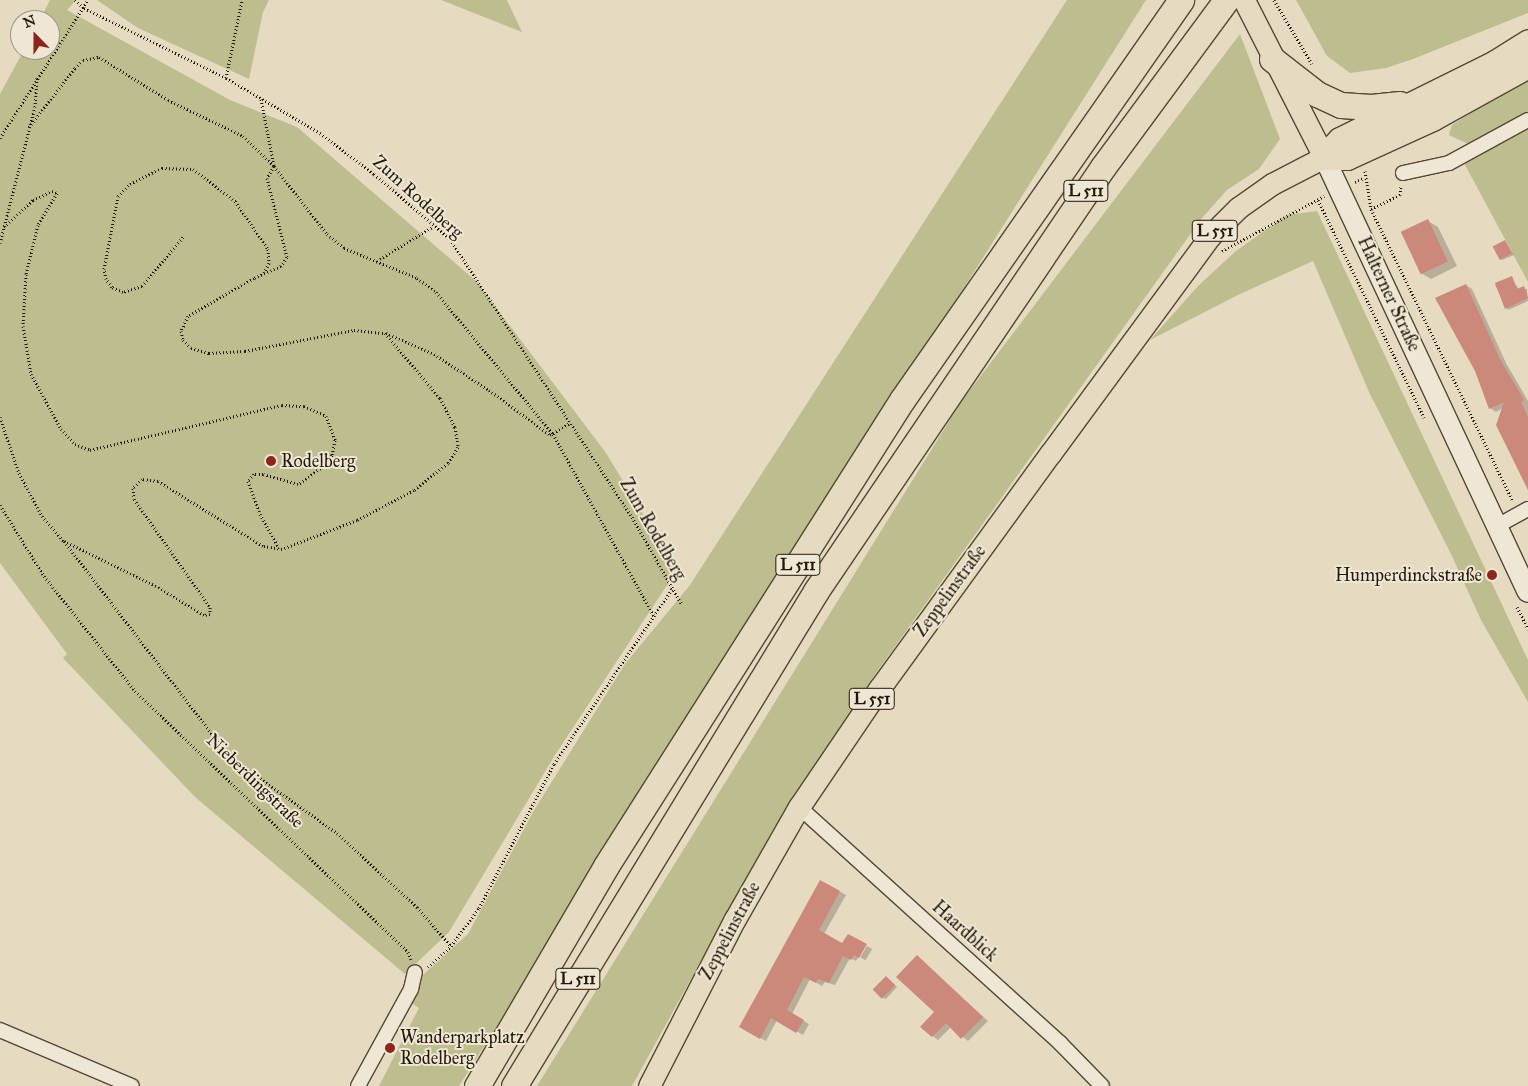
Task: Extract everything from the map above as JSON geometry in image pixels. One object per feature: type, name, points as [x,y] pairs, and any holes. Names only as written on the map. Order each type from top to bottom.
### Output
[{"type":"highway","name":"L 511","points":[[514,1086],[816,591],[1086,191],[1193,49],[1226,0]]},
{"type":"highway","points":[[1193,49],[1238,0]]},
{"type":"highway","name":"L 511","points":[[477,1086],[606,866],[902,400],[1179,2]]},
{"type":"highway","points":[[1324,157],[1340,140],[1494,63],[1528,42]]},
{"type":"highway","points":[[1272,59],[1317,94],[1341,105],[1371,108],[1417,102]]},
{"type":"highway","points":[[1324,157],[1347,157],[1432,118],[1528,65]]},
{"type":"main road","name":"Halterner Straße","points":[[1244,0],[1272,59],[1324,157],[1528,592]]},
{"type":"main road","name":"Zeppelinstraße","points":[[648,1086],[735,919],[799,807],[879,689],[1210,236],[1238,208],[1272,184],[1324,157]]},
{"type":"street","points":[[1403,173],[1449,163],[1528,120]]},
{"type":"street","points":[[1497,526],[1524,511]]},
{"type":"street","name":"Haardblick","points":[[799,807],[1060,1043],[1102,1086]]},
{"type":"street","points":[[358,1086],[411,989],[415,972]]},
{"type":"street","points":[[0,1030],[132,1086]]},
{"type":"path","name":"Zum Rodelberg","points":[[75,0],[84,8],[226,78],[320,133],[374,174],[450,239],[632,517],[682,606]]},
{"type":"path","points":[[0,138],[88,0]]},
{"type":"path","points":[[226,78],[242,0]]},
{"type":"path","points":[[29,128],[75,68],[83,60],[99,57],[168,100],[243,136],[274,166],[327,234],[344,248],[379,260],[417,278],[436,292],[553,434],[654,616]]},
{"type":"path","points":[[0,243],[29,128],[37,78]]},
{"type":"path","points":[[261,99],[274,166],[267,178],[286,257],[281,266],[264,273],[188,316],[181,331],[183,340],[192,348],[209,353],[245,351],[354,330],[385,333],[434,354],[489,390],[550,435],[570,423]]},
{"type":"path","points":[[183,237],[142,286],[123,292],[112,287],[106,279],[104,269],[118,196],[130,184],[162,168],[193,169],[235,201],[268,249],[268,262],[264,273]]},
{"type":"path","points":[[1370,209],[1400,195],[1403,173]]},
{"type":"path","points":[[1215,259],[1222,252],[1254,232],[1364,178],[1370,209],[1524,511]]},
{"type":"path","points":[[4,227],[32,200],[52,191],[57,194],[38,225],[26,274],[22,326],[31,374],[61,429],[75,444],[90,450],[282,405],[304,406],[326,416],[335,440],[332,455],[326,464],[298,484],[264,474],[254,474],[248,481],[260,514],[280,548]]},
{"type":"path","points":[[379,260],[434,226]]},
{"type":"path","points":[[64,541],[156,586],[204,615],[210,614],[210,607],[134,499],[135,484],[151,478],[263,546],[280,548],[357,520],[414,490],[448,462],[458,447],[455,427],[440,398],[385,333]]},
{"type":"path","points":[[0,416],[19,473],[42,516],[64,541],[229,756],[338,833],[417,907],[451,946]]},
{"type":"path","name":"Nieberdingstraße","points":[[0,505],[44,576],[135,691],[408,952],[415,972]]},
{"type":"path","points":[[415,972],[421,972],[451,946],[479,908],[554,764],[672,589]]},
{"type":"green space","points":[[50,0],[76,0],[67,10],[230,100],[297,127],[476,281],[606,453],[677,570],[555,755],[449,932],[405,974],[195,797],[63,658],[67,654],[0,563],[0,94],[19,60],[60,60],[60,10],[45,10]]},
{"type":"green space","points":[[97,0],[269,0],[263,12],[249,79],[138,28]]},
{"type":"green space","points":[[441,0],[507,0],[522,32]]},
{"type":"green space","points":[[1067,0],[1146,0],[459,1086],[379,1086],[419,1008],[410,1002],[423,975],[468,934],[533,812],[625,664],[690,585]]},
{"type":"green space","points":[[1296,0],[1528,0],[1528,13],[1413,59],[1386,68],[1350,73],[1327,56]]},
{"type":"green space","points":[[1240,34],[1280,139],[1259,169],[1227,190],[1202,218],[871,680],[773,830],[632,1086],[537,1086],[961,402]]},
{"type":"green space","points":[[1528,77],[1528,282],[1464,163],[1483,151],[1449,135],[1452,125]]},
{"type":"green space","points":[[1317,211],[1528,660],[1528,702],[1481,620],[1451,554],[1369,392],[1313,261],[1238,295],[1150,340],[1199,285],[1236,251],[1287,215]]},
{"type":"building","points":[[1428,219],[1448,262],[1421,274],[1401,232]]},
{"type":"building","points":[[1505,240],[1512,253],[1500,260],[1493,247]]},
{"type":"building","points":[[1512,276],[1517,289],[1524,286],[1528,298],[1505,309],[1495,283]]},
{"type":"building","points":[[1466,284],[1500,359],[1524,400],[1521,402],[1528,417],[1528,490],[1496,425],[1504,402],[1489,409],[1475,371],[1435,298]]},
{"type":"building","points":[[820,880],[840,891],[819,930],[842,943],[848,934],[867,944],[859,958],[854,955],[851,960],[843,956],[829,983],[818,979],[816,983],[804,977],[787,1010],[804,1020],[796,1033],[771,1018],[760,1039],[739,1027]]},
{"type":"building","points":[[917,955],[983,1017],[961,1039],[946,1023],[932,1037],[920,1027],[934,1012],[896,977]]},
{"type":"building","points":[[886,976],[895,985],[882,999],[873,989]]},
{"type":"place","name":"Rodelberg","points":[[271,461]]},
{"type":"place","name":"Humperdinckstraße","points":[[1492,575]]},
{"type":"place","name":"Wanderparkplatz Rodelberg","points":[[390,1048]]}]
